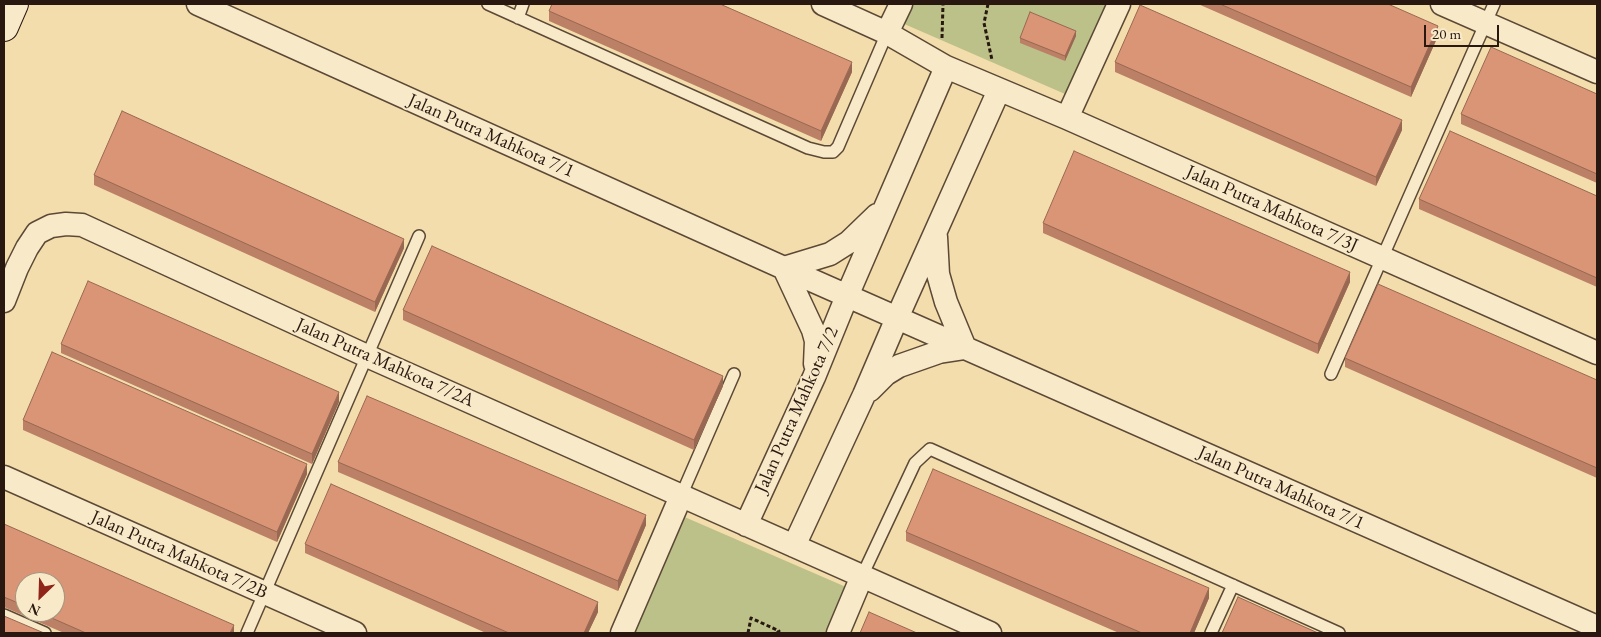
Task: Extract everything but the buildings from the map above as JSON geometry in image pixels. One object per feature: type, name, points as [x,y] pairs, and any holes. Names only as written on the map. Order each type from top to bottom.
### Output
[{"type":"street","points":[[4,27],[14,4]]},
{"type":"street","name":"Jalan Putra Mahkota 7/1","points":[[198,4],[784,268],[1597,627]]},
{"type":"street","name":"Jalan Putra Mahkota 7/3J","points":[[823,4],[887,33],[946,67],[1067,118],[1597,353]]},
{"type":"street","points":[[887,33],[901,4]]},
{"type":"street","points":[[1067,118],[1119,4]]},
{"type":"street","points":[[1442,4],[1490,13],[1597,72]]},
{"type":"street","name":"Jalan Putra Mahkota 7/2","points":[[746,525],[814,377],[946,67]]},
{"type":"street","points":[[794,546],[864,395],[999,90]]},
{"type":"street","points":[[814,377],[816,341],[805,312],[784,268],[830,254],[849,242],[886,206]]},
{"type":"street","name":"Jalan Putra Mahkota 7/2A","points":[[4,301],[17,268],[36,233],[51,226],[66,224],[82,225],[367,356],[990,633]]},
{"type":"street","points":[[864,395],[886,374],[899,366],[939,352],[965,348],[949,310],[938,274],[936,230]]},
{"type":"street","name":"Jalan Putra Mahkota 7/2B","points":[[4,477],[354,633]]},
{"type":"street","points":[[622,633],[681,496]]},
{"type":"street","points":[[838,633],[862,576]]},
{"type":"lane","points":[[488,4],[808,148],[824,152],[833,152],[838,147],[887,33]]},
{"type":"lane","points":[[518,18],[523,4]]},
{"type":"lane","points":[[1331,374],[1490,13]]},
{"type":"lane","points":[[247,633],[419,236]]},
{"type":"lane","points":[[681,496],[734,374]]},
{"type":"lane","points":[[862,576],[915,463],[930,450],[1339,633]]},
{"type":"lane","points":[[1212,633],[1232,585]]},
{"type":"lane","points":[[4,615],[45,633]]},
{"type":"path","points":[[988,4],[984,24],[999,90]]},
{"type":"path","points":[[748,633],[751,618],[779,631],[777,633]]},
{"type":"green space","points":[[911,4],[1107,4],[1065,94],[902,23]]},
{"type":"green space","points":[[680,515],[846,587],[826,633],[628,633]]}]
